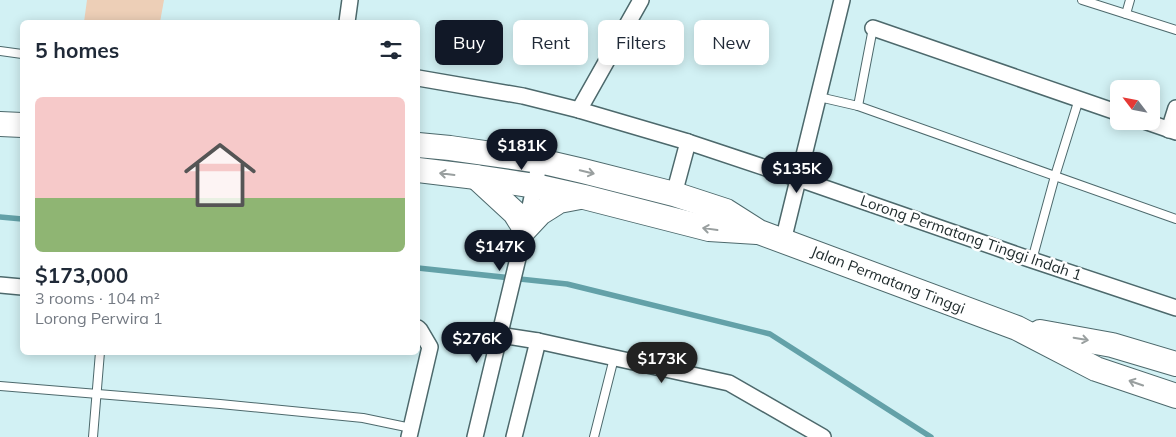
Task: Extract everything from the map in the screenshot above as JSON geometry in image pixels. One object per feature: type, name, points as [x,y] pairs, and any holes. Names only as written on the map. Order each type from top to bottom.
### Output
[{"type":"highway","points":[[0,124],[20,126]]},
{"type":"highway","name":"Jalan Permatang Tinggi","points":[[420,145],[540,161],[674,194],[726,211],[759,232],[1017,328],[1096,369],[1176,396]]},
{"type":"highway","name":"Jalan Permatang Tinggi","points":[[420,170],[535,186],[709,229],[759,232]]},
{"type":"highway","points":[[476,177],[515,213],[526,229],[540,213],[559,201],[584,197]]},
{"type":"highway","name":"Jalan Permatang Tinggi","points":[[1017,328],[1112,345],[1176,364]]},
{"type":"street","points":[[347,20],[350,0]]},
{"type":"street","points":[[579,110],[641,0]]},
{"type":"street","points":[[783,241],[842,0]]},
{"type":"street","points":[[873,28],[1110,109]]},
{"type":"street","name":"Lorong Permatang Tinggi Indah 1","points":[[420,78],[523,96],[579,110],[688,142],[1176,308]]},
{"type":"street","points":[[1160,127],[1172,131],[1176,108]]},
{"type":"street","points":[[674,194],[688,142]]},
{"type":"street","points":[[475,437],[526,229],[540,161]]},
{"type":"street","points":[[0,285],[20,287]]},
{"type":"street","points":[[410,433],[430,347],[420,330]]},
{"type":"street","points":[[500,334],[729,383],[818,436]]},
{"type":"street","points":[[514,437],[538,342]]},
{"type":"lane","points":[[1082,0],[1176,30]]},
{"type":"lane","points":[[1126,14],[1130,0]]},
{"type":"lane","points":[[858,106],[873,28]]},
{"type":"lane","points":[[0,51],[20,54]]},
{"type":"lane","points":[[819,97],[858,106],[1176,219]]},
{"type":"lane","points":[[1032,260],[1079,99]]},
{"type":"lane","points":[[93,437],[100,355]]},
{"type":"lane","points":[[594,437],[614,358]]},
{"type":"lane","points":[[0,386],[363,418],[410,433]]},
{"type":"shaded area","points":[[87,0],[164,0],[160,20],[84,20]]},
{"type":"waterway","points":[[0,217],[20,219]]},
{"type":"waterway","points":[[420,268],[567,284],[770,334],[931,437]]}]
